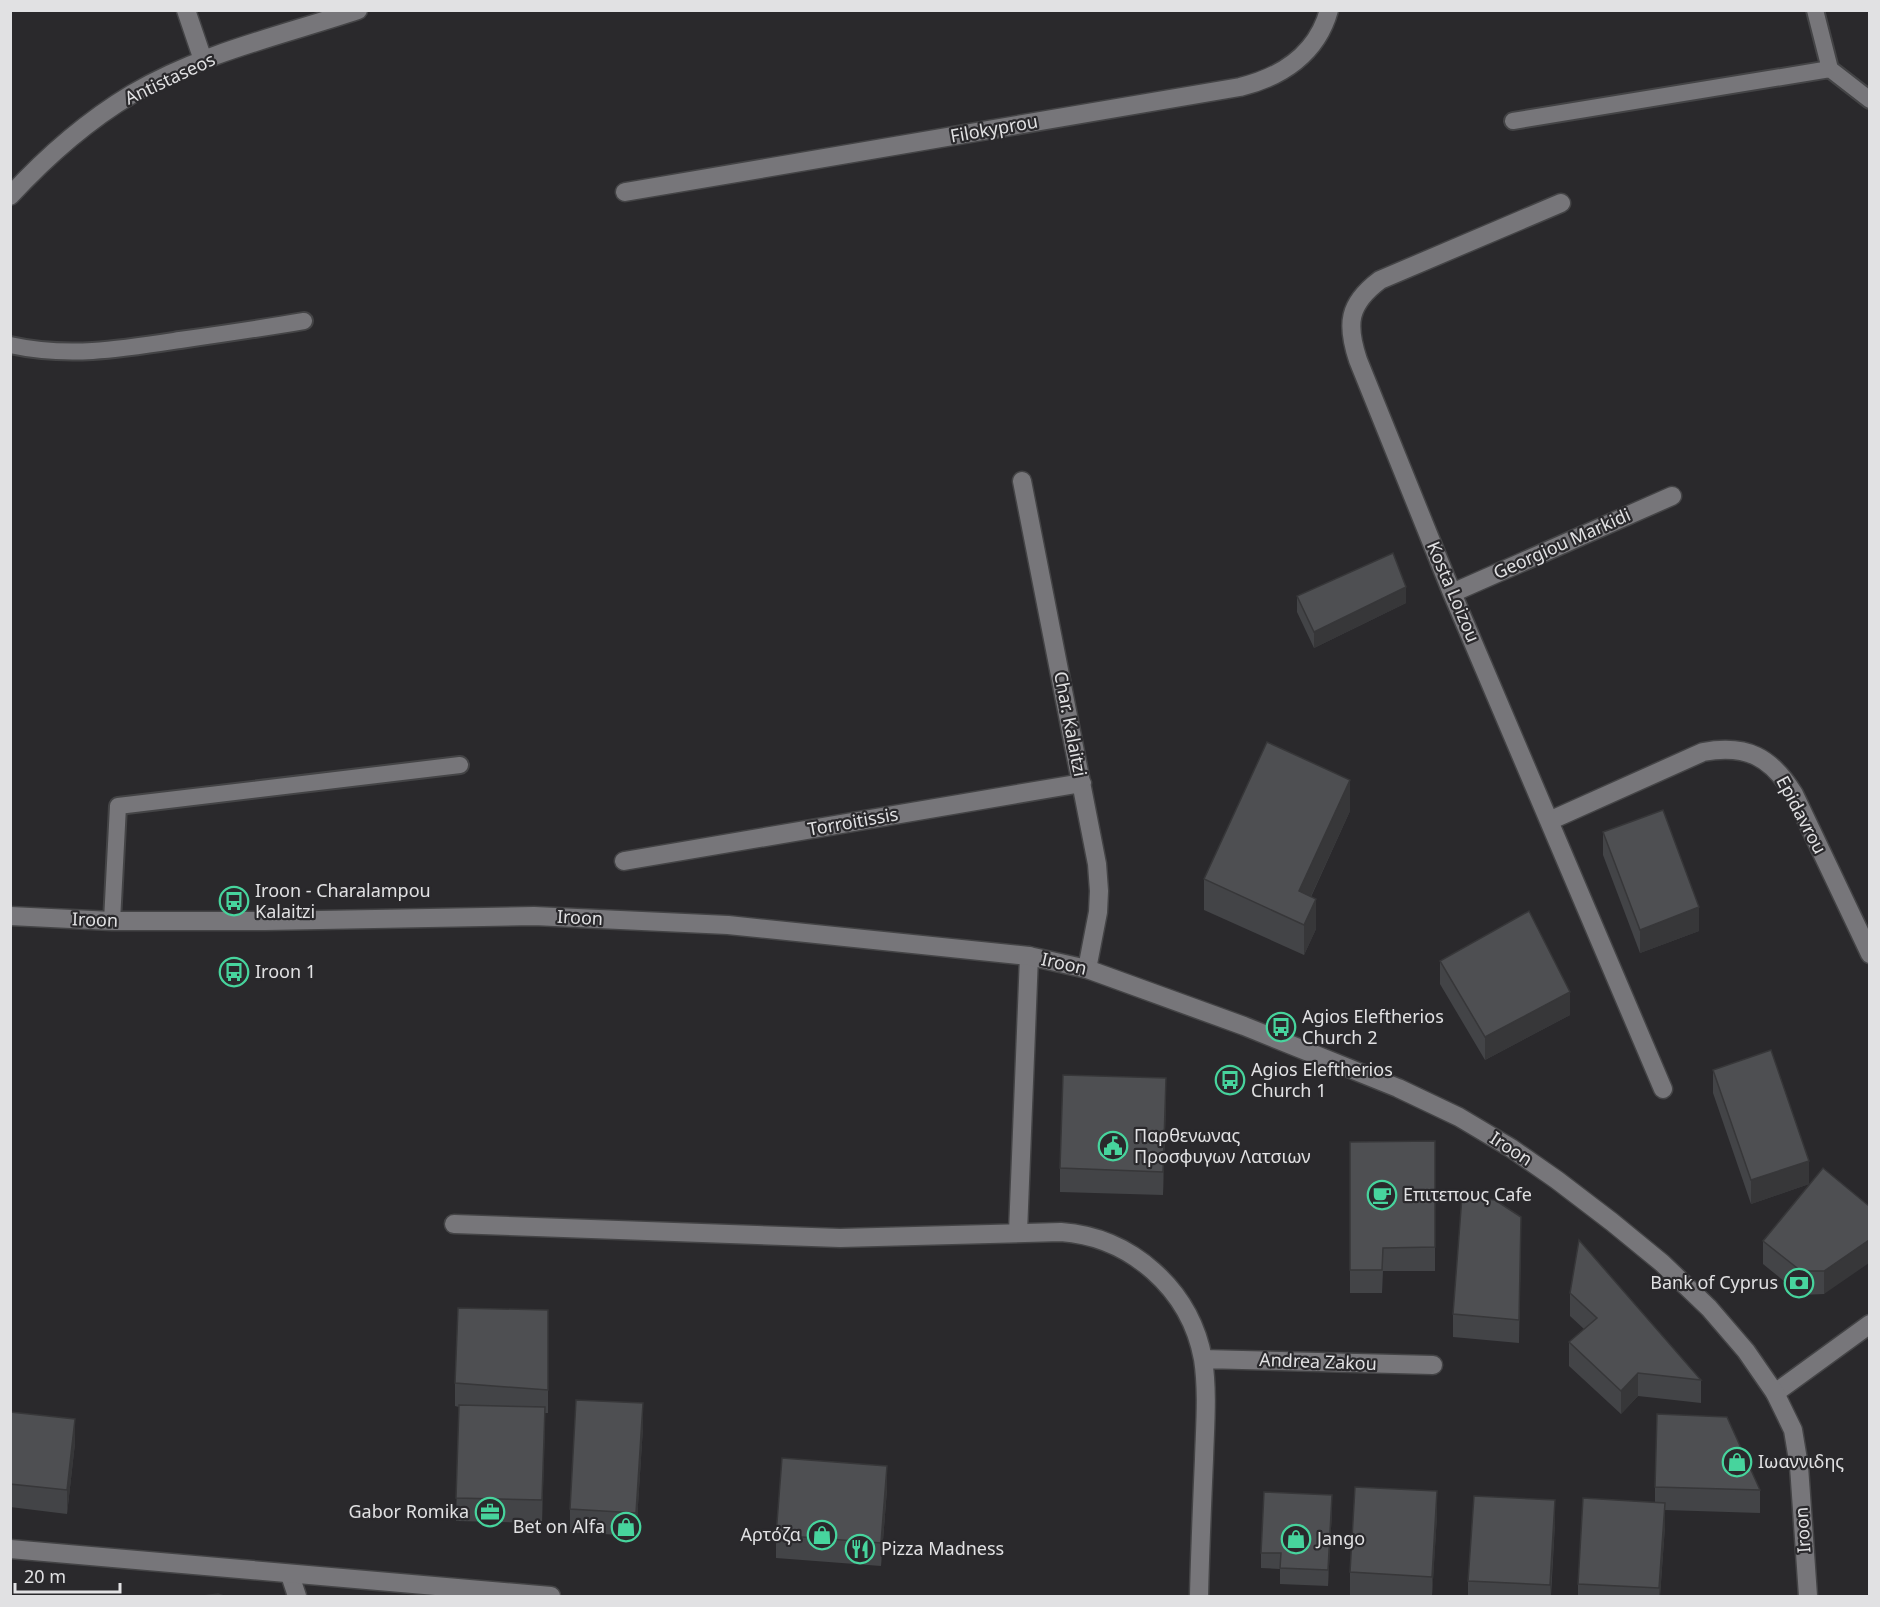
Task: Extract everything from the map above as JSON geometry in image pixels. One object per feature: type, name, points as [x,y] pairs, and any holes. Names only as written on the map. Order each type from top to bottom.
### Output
[{"type":"street","points":[[186,10],[203,60]]},
{"type":"street","name":"Antistaseos","points":[[10,196],[79,131],[132,94],[203,60],[358,10]]},
{"type":"street","name":"Filokyprou","points":[[625,192],[1256,83],[1285,70],[1302,56],[1323,26],[1329,10]]},
{"type":"street","name":"Kosta Loizou","points":[[1561,203],[1391,274],[1362,294],[1353,311],[1350,332],[1358,360],[1452,593],[1663,1089]]},
{"type":"street","name":"Char. Kalaitzi","points":[[1022,481],[1097,864],[1098,912],[1087,969]]},
{"type":"street","name":"Georgiou Markidi","points":[[1452,593],[1672,496]]},
{"type":"street","name":"Epidavrou","points":[[1549,821],[1692,756],[1726,749],[1738,750],[1761,758],[1780,772],[1794,794],[1869,954]]},
{"type":"street","name":"Torroitissis","points":[[624,861],[1082,783]]},
{"type":"street","name":"Iroon","points":[[10,916],[112,921],[266,921],[534,916],[728,925],[1029,956],[1087,969],[1244,1026],[1398,1088],[1459,1117],[1511,1148],[1612,1222],[1668,1269],[1709,1308],[1746,1351],[1775,1393],[1793,1430],[1799,1466],[1808,1596]]},
{"type":"street","points":[[1018,1233],[1029,956]]},
{"type":"street","points":[[454,1224],[840,1238],[1080,1233],[1121,1247],[1156,1273],[1182,1302],[1192,1322],[1203,1359],[1206,1409],[1198,1596]]},
{"type":"street","points":[[1775,1393],[1869,1324]]},
{"type":"street","name":"Andrea Zakou","points":[[1203,1359],[1433,1365]]},
{"type":"street","points":[[10,1550],[551,1596]]},
{"type":"street","points":[[290,1575],[297,1596]]},
{"type":"lane","points":[[1815,10],[1830,69],[1869,100]]},
{"type":"lane","points":[[1513,121],[1830,69]]},
{"type":"lane","points":[[10,345],[38,351],[76,352],[139,346],[304,321]]},
{"type":"lane","points":[[112,921],[118,806],[460,765]]},
{"type":"building","points":[[1393,553],[1406,587],[1314,632],[1297,596]]},
{"type":"building","points":[[1267,742],[1350,780],[1299,891],[1316,899],[1304,925],[1204,879]]},
{"type":"building","points":[[1663,810],[1699,907],[1640,930],[1603,832]]},
{"type":"building","points":[[1529,911],[1570,992],[1485,1037],[1440,961]]},
{"type":"building","points":[[1771,1050],[1809,1161],[1751,1180],[1713,1070]]},
{"type":"building","name":"Παρθενωνας Προσφυγων Λατσιων","points":[[1063,1075],[1166,1078],[1163,1172],[1060,1168]]},
{"type":"building","points":[[1435,1141],[1435,1247],[1383,1248],[1382,1270],[1350,1270],[1350,1142]]},
{"type":"building","points":[[1823,1168],[1869,1206],[1869,1240],[1824,1271],[1801,1271],[1763,1241]]},
{"type":"building","points":[[1462,1196],[1495,1200],[1521,1217],[1519,1320],[1453,1314]]},
{"type":"building","points":[[1579,1240],[1701,1380],[1638,1373],[1621,1391],[1569,1342],[1597,1318],[1570,1293]]},
{"type":"building","points":[[458,1308],[548,1310],[548,1390],[455,1383]]},
{"type":"building","points":[[576,1400],[643,1403],[636,1513],[570,1509]]},
{"type":"building","points":[[459,1405],[545,1407],[542,1500],[456,1498]]},
{"type":"building","points":[[10,1412],[75,1419],[67,1490],[10,1484]]},
{"type":"building","points":[[1657,1414],[1727,1417],[1760,1490],[1655,1487]]},
{"type":"building","points":[[782,1458],[887,1466],[881,1543],[776,1535]]},
{"type":"building","points":[[1355,1487],[1437,1491],[1432,1577],[1350,1572]]},
{"type":"building","name":"Jango","points":[[1264,1492],[1332,1495],[1328,1570],[1280,1568],[1281,1553],[1261,1553]]},
{"type":"building","points":[[1474,1496],[1555,1500],[1550,1585],[1468,1581]]},
{"type":"building","points":[[1583,1498],[1665,1503],[1659,1588],[1578,1584]]},
{"type":"place","name":"Iroon - Charalampou Kalaitzi","points":[[234,901]]},
{"type":"place","name":"Iroon 1","points":[[234,972]]},
{"type":"place","name":"Agios Eleftherios Church 2","points":[[1281,1027]]},
{"type":"place","name":"Agios Eleftherios Church 1","points":[[1230,1080]]},
{"type":"place","name":"Παρθενωνας Προσφυγων Λατσιων","points":[[1113,1146]]},
{"type":"place","name":"Επιτεπους Cafe","points":[[1382,1195]]},
{"type":"place","name":"Bank of Cyprus","points":[[1799,1283]]},
{"type":"place","name":"Ιωαννιδης","points":[[1737,1462]]},
{"type":"place","name":"Gabor Romika","points":[[490,1512]]},
{"type":"place","name":"Bet on Alfa","points":[[626,1527]]},
{"type":"place","name":"Αρτόζα","points":[[822,1535]]},
{"type":"place","name":"Jango","points":[[1296,1539]]},
{"type":"place","name":"Pizza Madness","points":[[860,1549]]}]
